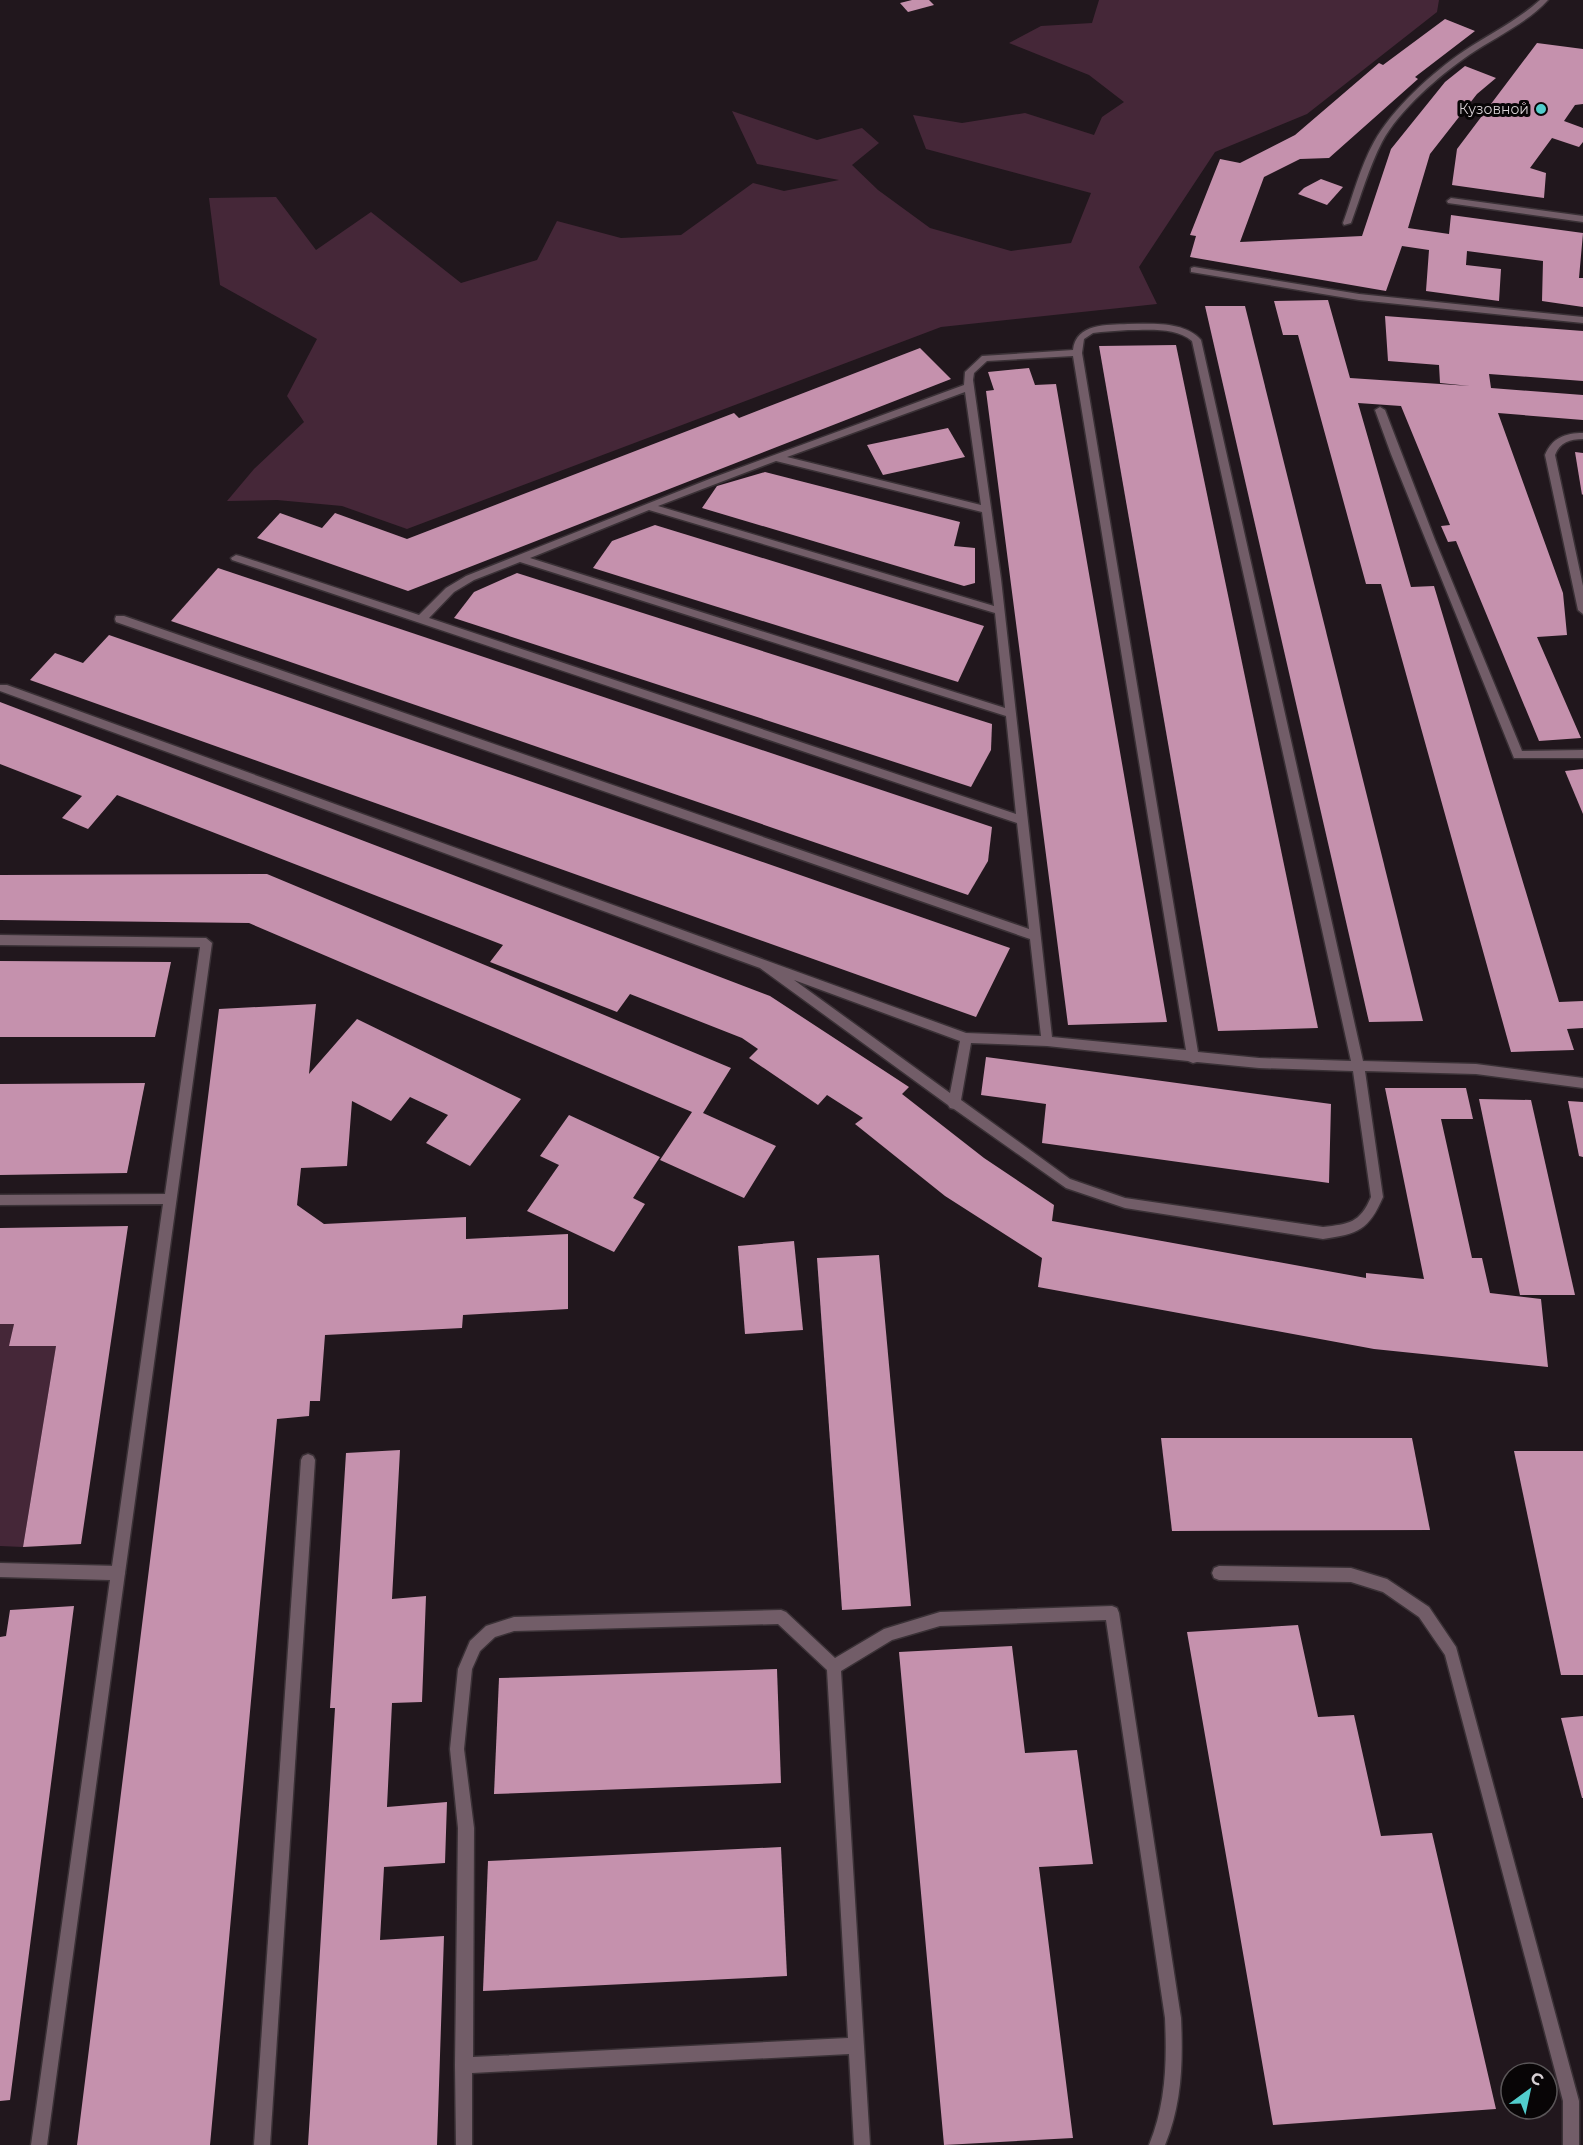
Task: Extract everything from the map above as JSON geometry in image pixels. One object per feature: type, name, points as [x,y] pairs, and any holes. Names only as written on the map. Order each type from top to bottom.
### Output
[{"type":"street","points":[[1347,223],[1379,140],[1407,106],[1463,55],[1524,18],[1544,0]]},
{"type":"street","points":[[1451,201],[1583,219]]},
{"type":"street","points":[[1194,270],[1359,297],[1583,320]]},
{"type":"street","points":[[763,964],[1056,1177],[1093,1194],[1125,1203],[1323,1233],[1352,1230],[1370,1216],[1377,1197],[1358,1067],[1196,340],[1188,333],[1164,328],[1097,328],[1084,334],[1078,343],[1077,352],[1194,1058]]},
{"type":"street","points":[[1047,1041],[987,510],[968,380],[970,372],[985,358],[1077,352]]},
{"type":"street","points":[[421,620],[450,590],[470,578],[777,458],[969,387]]},
{"type":"street","points":[[1380,410],[1412,500],[1446,576],[1518,755],[1583,754]]},
{"type":"street","points":[[1583,436],[1561,439],[1553,446],[1550,455],[1583,610]]},
{"type":"street","points":[[777,458],[987,510]]},
{"type":"street","points":[[649,507],[999,611]]},
{"type":"street","points":[[236,558],[1022,820]]},
{"type":"street","points":[[520,558],[1010,713]]},
{"type":"street","points":[[120,619],[1035,936]]},
{"type":"street","points":[[3,688],[966,1038],[1047,1041],[1194,1058],[1358,1067],[1476,1069],[1583,1083]]},
{"type":"street","points":[[0,940],[206,943],[39,2145]]},
{"type":"street","points":[[954,1104],[966,1038]]},
{"type":"street","points":[[0,1200],[171,1199]]},
{"type":"street","points":[[262,2145],[308,1460]]},
{"type":"street","points":[[0,1570],[118,1573]]},
{"type":"street","points":[[1220,1573],[1351,1575],[1387,1586],[1424,1612],[1451,1652],[1570,2101],[1571,2145]]},
{"type":"street","points":[[834,1667],[889,1634],[940,1618],[1112,1612],[1173,2018],[1175,2055],[1172,2098],[1157,2145]]},
{"type":"street","points":[[464,2145],[466,1828],[457,1749],[465,1669],[475,1646],[491,1631],[514,1624],[781,1617],[834,1667],[862,2145]]},
{"type":"street","points":[[463,2065],[856,2046]]},
{"type":"shaded area","points":[[1099,0],[1439,0],[1437,12],[1307,114],[1215,152],[1139,267],[1157,304],[941,327],[407,529],[342,506],[277,500],[227,501],[254,469],[304,422],[287,396],[317,339],[220,285],[209,198],[276,197],[316,250],[371,212],[461,283],[537,260],[557,221],[621,238],[681,235],[753,183],[784,191],[839,180],[757,164],[732,111],[817,140],[862,128],[879,143],[852,165],[878,190],[930,228],[1011,251],[1071,243],[1091,193],[926,149],[913,115],[962,123],[1025,113],[1094,135],[1102,117],[1124,102],[1089,75],[1009,43],[1041,26],[1092,23]]},
{"type":"shaded area","points":[[0,1324],[14,1324],[10,1346],[56,1346],[23,1547],[0,1546]]},
{"type":"building","points":[[929,0],[934,5],[908,12],[900,3]]},
{"type":"building","points":[[1445,19],[1475,31],[1415,77],[1418,79],[1329,158],[1300,159],[1264,177],[1240,242],[1362,236],[1391,149],[1445,82],[1465,66],[1496,78],[1477,94],[1430,154],[1408,228],[1449,234],[1451,215],[1583,233],[1579,278],[1583,278],[1583,307],[1542,301],[1543,261],[1467,251],[1466,265],[1501,269],[1499,301],[1426,291],[1429,250],[1402,246],[1386,291],[1190,257],[1196,236],[1190,235],[1220,159],[1240,163],[1295,135],[1379,63],[1383,65]]},
{"type":"building","points":[[1537,43],[1583,49],[1583,104],[1575,105],[1564,121],[1583,128],[1583,142],[1579,147],[1552,138],[1530,168],[1546,173],[1544,198],[1452,185],[1457,149]]},
{"type":"building","points":[[1321,179],[1343,187],[1327,205],[1298,194],[1304,188]]},
{"type":"building","points":[[1328,300],[1350,378],[1470,386],[1440,383],[1439,365],[1388,361],[1385,316],[1583,331],[1583,381],[1489,374],[1491,388],[1583,395],[1583,420],[1498,413],[1563,593],[1567,635],[1537,637],[1581,738],[1539,741],[1456,541],[1448,542],[1441,526],[1450,525],[1401,406],[1358,403],[1411,587],[1434,586],[1559,1002],[1583,1001],[1583,1028],[1567,1029],[1574,1050],[1511,1052],[1381,584],[1366,584],[1298,335],[1283,335],[1274,301]]},
{"type":"building","points":[[1205,306],[1245,306],[1423,1021],[1369,1022]]},
{"type":"building","points":[[1176,345],[1318,1028],[1218,1031],[1099,346]]},
{"type":"building","points":[[920,348],[951,379],[408,591],[257,538],[280,513],[322,528],[335,513],[407,539],[734,413],[739,418]]},
{"type":"building","points":[[1029,368],[1035,385],[1056,384],[1167,1022],[1068,1025],[986,391],[994,390],[988,372]]},
{"type":"building","points":[[948,428],[965,457],[883,475],[867,445]]},
{"type":"building","points":[[1575,452],[1583,453],[1582,495]]},
{"type":"building","points":[[765,472],[960,522],[954,546],[975,548],[975,583],[964,586],[702,508],[717,486]]},
{"type":"building","points":[[655,525],[984,626],[958,682],[593,568],[612,541]]},
{"type":"building","points":[[218,568],[992,827],[988,861],[968,895],[171,621]]},
{"type":"building","points":[[517,573],[992,724],[991,750],[971,787],[454,618],[474,592]]},
{"type":"building","points":[[109,635],[1010,948],[976,1017],[30,680],[55,653],[83,663]]},
{"type":"building","points":[[0,702],[770,996],[909,1087],[902,1094],[984,1158],[1054,1205],[1052,1221],[1366,1278],[1366,1273],[1424,1279],[1385,1088],[1466,1088],[1473,1119],[1441,1119],[1472,1258],[1482,1258],[1490,1293],[1541,1299],[1548,1367],[1374,1349],[1038,1287],[1042,1258],[945,1196],[855,1124],[863,1118],[827,1095],[818,1105],[749,1058],[758,1049],[742,1038],[630,994],[617,1012],[490,962],[503,945],[117,795],[88,829],[62,818],[82,796],[0,764]]},
{"type":"building","points":[[1583,769],[1583,814],[1565,771]]},
{"type":"building","points":[[267,874],[731,1068],[703,1113],[776,1146],[744,1198],[660,1160],[692,1112],[249,923],[0,920],[0,875]]},
{"type":"building","points":[[0,961],[171,962],[155,1037],[0,1037]]},
{"type":"building","points":[[316,1004],[309,1074],[357,1019],[521,1099],[470,1166],[426,1143],[448,1115],[410,1097],[391,1121],[352,1101],[347,1166],[301,1168],[297,1205],[324,1224],[466,1217],[466,1239],[568,1234],[568,1309],[463,1315],[462,1328],[325,1335],[320,1401],[310,1401],[309,1416],[277,1419],[210,2145],[77,2145],[219,1009]]},
{"type":"building","points":[[986,1057],[1331,1104],[1329,1183],[1042,1143],[1046,1104],[981,1095]]},
{"type":"building","points":[[145,1083],[127,1173],[0,1175],[0,1084]]},
{"type":"building","points":[[1479,1099],[1531,1100],[1575,1295],[1520,1295]]},
{"type":"building","points":[[1568,1101],[1583,1102],[1583,1157],[1579,1156]]},
{"type":"building","points":[[569,1115],[660,1157],[633,1198],[645,1204],[614,1252],[527,1211],[559,1165],[540,1156]]},
{"type":"building","points":[[128,1226],[81,1544],[23,1547],[56,1346],[9,1346],[14,1324],[0,1324],[0,1228]]},
{"type":"building","points":[[794,1241],[803,1330],[745,1334],[738,1246]]},
{"type":"building","points":[[879,1255],[911,1606],[842,1610],[817,1258]]},
{"type":"building","points":[[1161,1438],[1412,1438],[1430,1530],[1172,1531]]},
{"type":"building","points":[[400,1450],[392,1599],[426,1596],[422,1702],[392,1703],[387,1807],[447,1802],[445,1863],[384,1867],[380,1940],[444,1936],[437,2145],[308,2145],[335,1708],[330,1708],[346,1453]]},
{"type":"building","points":[[1514,1451],[1583,1451],[1583,1675],[1561,1675]]},
{"type":"building","points":[[74,1606],[10,2100],[0,2101],[0,1637],[6,1636],[10,1610]]},
{"type":"building","points":[[1298,1625],[1318,1717],[1354,1715],[1381,1836],[1432,1833],[1496,2109],[1273,2125],[1187,1632]]},
{"type":"building","points":[[1012,1646],[1025,1753],[1077,1750],[1093,1864],[1039,1867],[1073,2138],[944,2145],[899,1652]]},
{"type":"building","points":[[777,1669],[781,1783],[494,1794],[499,1678]]},
{"type":"building","points":[[1583,1716],[1583,1798],[1582,1798],[1561,1718]]},
{"type":"building","points":[[781,1847],[787,1976],[483,1991],[488,1861]]},
{"type":"place","name":"Кузовной","points":[[1541,109]]}]
